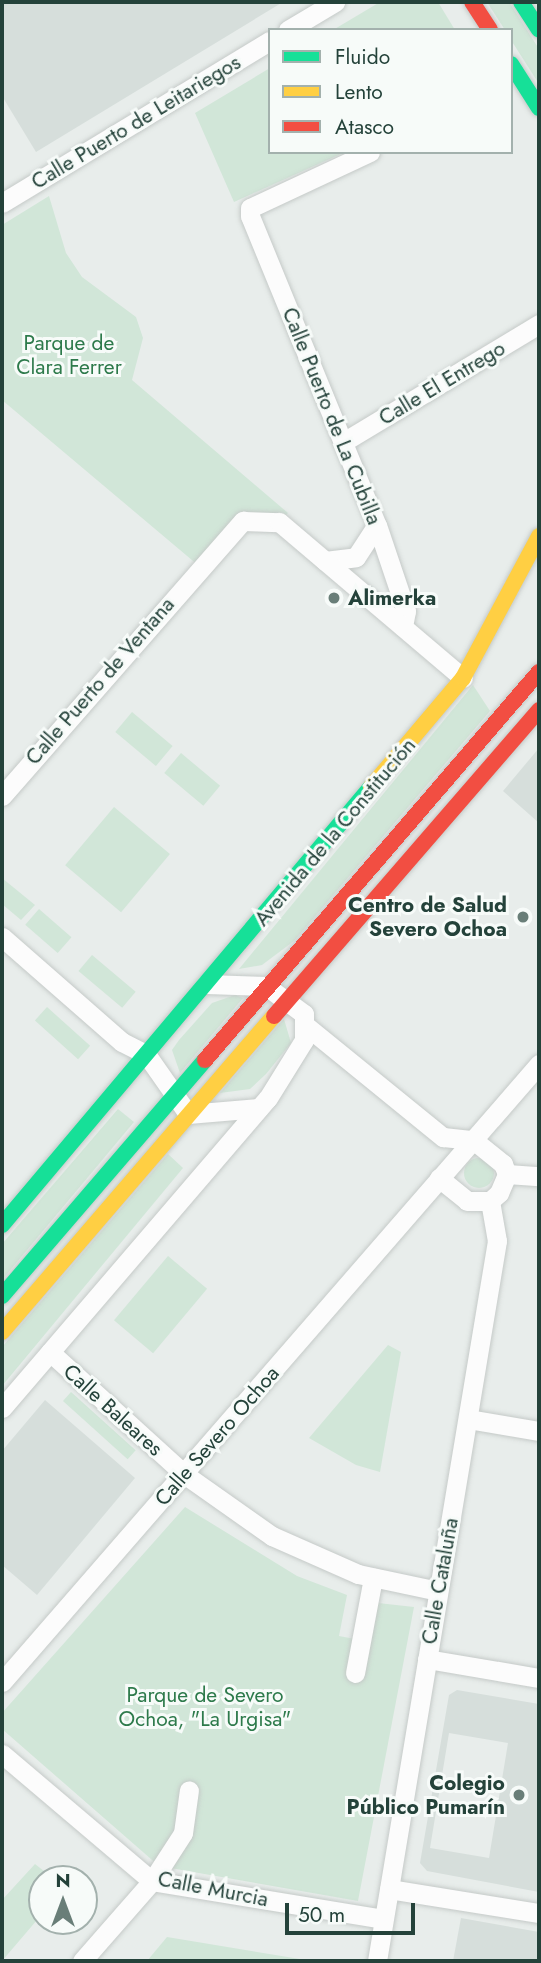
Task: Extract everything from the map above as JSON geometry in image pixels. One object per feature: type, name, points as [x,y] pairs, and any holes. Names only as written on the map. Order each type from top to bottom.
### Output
[{"type":"main road","points":[[472,2],[489,28]]},
{"type":"main road","points":[[513,67],[539,108]]},
{"type":"main road","name":"Avenida de la Constitución","points":[[2,1225],[463,678],[539,536]]},
{"type":"main road","points":[[2,1296],[539,672]]},
{"type":"main road","points":[[2,1332],[539,710]]},
{"type":"street","points":[[291,28],[335,2]]},
{"type":"street","name":"Calle Puerto de Leitariegos","points":[[2,203],[268,42]]},
{"type":"street","name":"Calle Puerto de La Cubilla","points":[[366,154],[250,208],[377,525],[406,611],[403,627]]},
{"type":"street","name":"Calle El Entrego","points":[[345,442],[539,324]]},
{"type":"street","name":"Calle Puerto de Ventana","points":[[2,796],[231,528],[261,518],[279,522],[463,678]]},
{"type":"street","points":[[325,561],[356,557],[377,525]]},
{"type":"street","points":[[2,937],[122,1042],[146,1054],[172,1098],[188,1114],[259,1108]]},
{"type":"street","points":[[2,1408],[259,1108],[294,1059],[305,1024],[304,1014],[267,986],[205,984]]},
{"type":"street","points":[[305,1024],[443,1138],[498,1157],[507,1174],[504,1186],[490,1201],[467,1201],[435,1184]]},
{"type":"street","points":[[467,1146],[539,1064]]},
{"type":"street","name":"Calle Severo Ochoa","points":[[2,1682],[467,1146]]},
{"type":"street","points":[[507,1174],[539,1176]]},
{"type":"street","name":"Calle Cataluña","points":[[377,1961],[497,1241],[490,1201]]},
{"type":"street","name":"Calle Baleares","points":[[50,1352],[184,1474],[272,1536],[373,1578],[438,1591]]},
{"type":"street","points":[[468,1419],[539,1431]]},
{"type":"street","points":[[355,1673],[373,1578]]},
{"type":"street","points":[[427,1659],[539,1678]]},
{"type":"street","name":"Calle Murcia","points":[[2,1755],[152,1881],[383,1919]]},
{"type":"street","points":[[82,1961],[152,1881],[183,1833],[189,1790]]},
{"type":"street","points":[[389,1889],[539,1913]]},
{"type":"shaded area","points":[[2,2],[283,2],[36,152],[2,96]]},
{"type":"shaded area","points":[[539,748],[539,823],[503,791]]},
{"type":"shaded area","points":[[45,1400],[135,1478],[37,1595],[2,1565],[2,1451]]},
{"type":"shaded area","name":"Colegio Público Pumarín","points":[[457,1690],[539,1704],[539,1892],[427,1871],[420,1863],[449,1695]],"holes":[[[449,1733],[508,1743],[489,1858],[430,1848]]]},
{"type":"shaded area","points":[[461,1918],[539,1932],[539,1961],[453,1961]]},
{"type":"green space","points":[[380,2],[438,2],[454,28],[336,28]]},
{"type":"green space","points":[[487,2],[509,2],[539,49],[539,84],[513,43],[513,28],[504,28]]},
{"type":"green space","points":[[268,69],[268,154],[341,154],[234,202],[195,113]]},
{"type":"green space","name":"Parque de Clara Ferrer","points":[[49,196],[66,253],[82,277],[136,317],[143,338],[132,380],[288,513],[279,522],[261,518],[199,566],[2,400],[2,225]]},
{"type":"green space","points":[[473,685],[490,711],[294,941],[262,965],[239,969]]},
{"type":"green space","points":[[132,712],[173,746],[156,766],[115,732]]},
{"type":"green space","points":[[181,753],[220,786],[203,806],[164,773]]},
{"type":"green space","points":[[114,807],[170,854],[121,912],[65,865]]},
{"type":"green space","points":[[2,878],[35,905],[21,920],[2,904]]},
{"type":"green space","points":[[39,909],[71,937],[58,953],[25,925]]},
{"type":"green space","points":[[92,955],[136,992],[122,1008],[79,971]]},
{"type":"green space","points":[[235,995],[243,998],[180,1073],[172,1050],[179,1040],[212,1003]]},
{"type":"green space","points":[[47,1007],[90,1046],[78,1059],[35,1020]]},
{"type":"green space","points":[[284,1019],[291,1043],[266,1074],[250,1089],[220,1093]]},
{"type":"green space","points":[[118,1109],[134,1122],[2,1280],[2,1244]]},
{"type":"green space","points":[[168,1154],[183,1168],[2,1386],[2,1347]]},
{"type":"green space","points":[[479,1158],[485,1159],[493,1167],[493,1179],[485,1187],[479,1188],[473,1187],[465,1179],[464,1173],[465,1167],[473,1159]]},
{"type":"green space","points":[[168,1256],[207,1289],[153,1353],[114,1320]]},
{"type":"green space","points":[[388,1345],[401,1352],[380,1472],[356,1465],[309,1438]]},
{"type":"green space","points":[[71,1392],[136,1450],[128,1459],[63,1401]]},
{"type":"green space","name":"Parque de Severo Ochoa, \"La Urgisa\"","points":[[185,1507],[297,1576],[347,1595],[339,1636],[355,1639],[378,1603],[414,1607],[358,1901],[159,1866],[2,1729],[2,1713]]},
{"type":"green space","points":[[28,1872],[28,1931],[2,1961],[2,1900]]},
{"type":"green space","points":[[167,1937],[312,1961],[147,1961]]},
{"type":"traffic: fast","points":[[521,2],[539,30]]},
{"type":"traffic: fast","points":[[513,67],[539,108]]},
{"type":"traffic: fast","points":[[2,1225],[371,787]]},
{"type":"traffic: fast","points":[[2,1296],[205,1060]]},
{"type":"traffic: slow","points":[[371,787],[463,678],[539,536]]},
{"type":"traffic: slow","points":[[2,1332],[274,1016]]},
{"type":"traffic: jam","points":[[472,2],[489,28]]},
{"type":"traffic: jam","points":[[205,1060],[539,672]]},
{"type":"traffic: jam","points":[[274,1016],[539,710]]},
{"type":"place","name":"Alimerka","points":[[334,598]]},
{"type":"place","name":"Centro de Salud Severo Ochoa","points":[[523,917]]},
{"type":"place","name":"Colegio Público Pumarín","points":[[519,1795]]}]
